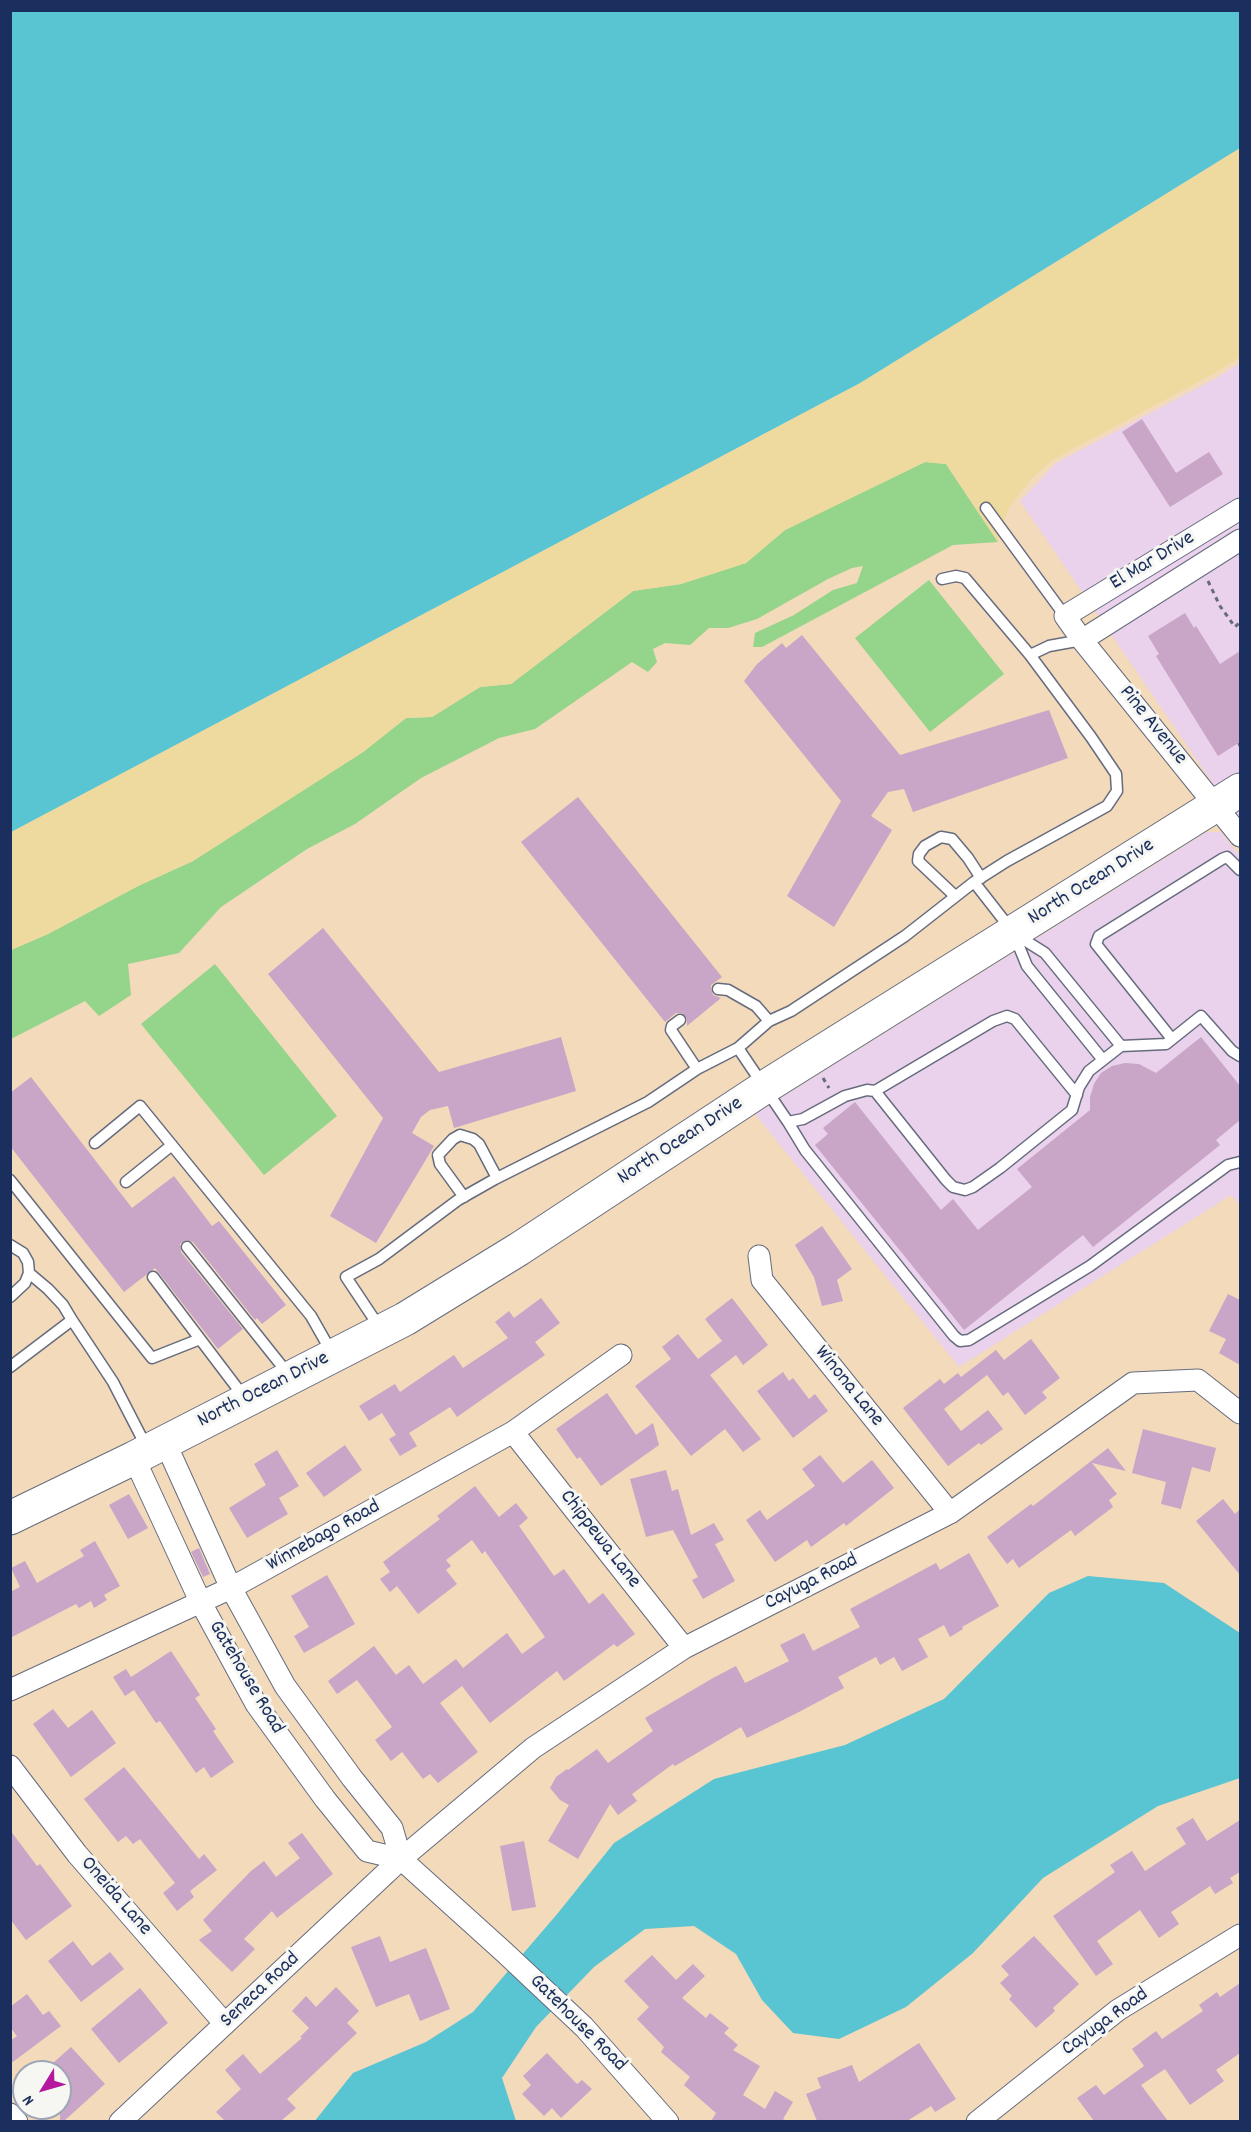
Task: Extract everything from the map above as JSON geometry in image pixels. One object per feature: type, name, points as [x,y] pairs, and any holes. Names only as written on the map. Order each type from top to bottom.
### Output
[{"type":"main road","name":"North Ocean Drive","points":[[10,1518],[382,1331],[519,1249],[765,1087],[1228,798]]},
{"type":"street","name":"El Mar Drive","points":[[1065,616],[1240,509]]},
{"type":"street","name":"El Mar Drive","points":[[1082,640],[1238,546]]},
{"type":"street","name":"Pine Avenue","points":[[1065,616],[1082,640],[1228,798],[1240,836]]},
{"type":"street","name":"Winona Lane","points":[[759,1256],[762,1280],[950,1513]]},
{"type":"street","name":"Winnebago Road","points":[[10,1690],[231,1588],[513,1432],[621,1355]]},
{"type":"street","name":"Cayuga Road","points":[[401,1859],[533,1748],[684,1648],[950,1513],[1133,1383],[1198,1380],[1240,1413]]},
{"type":"street","name":"Chippewa Lane","points":[[513,1432],[684,1648]]},
{"type":"street","name":"Gatehouse Road","points":[[149,1450],[231,1588],[285,1686],[352,1778],[392,1828],[401,1859]]},
{"type":"street","name":"Gatehouse Road","points":[[149,1450],[201,1603],[256,1704],[325,1799],[367,1851],[401,1859],[584,2027],[668,2121]]},
{"type":"street","name":"Oneida Lane","points":[[10,1766],[77,1854],[225,2024]]},
{"type":"street","name":"Seneca Road","points":[[120,2121],[401,1859]]},
{"type":"street","name":"Cayuga Road","points":[[977,2121],[1118,2010],[1240,1935]]},
{"type":"street","points":[[10,2114],[17,2121]]},
{"type":"lane","points":[[986,508],[1065,616]]},
{"type":"lane","points":[[382,1331],[346,1277],[380,1260],[464,1197],[648,1102],[697,1069],[738,1048],[769,1021],[791,1011],[905,936],[978,880],[1007,861],[1107,806],[1117,791],[1116,774],[1091,737],[1030,655],[965,578],[956,576],[942,579]]},
{"type":"lane","points":[[1030,655],[1049,646],[1082,640]]},
{"type":"lane","points":[[955,896],[918,861],[919,854],[925,846],[941,837],[952,839],[968,858],[978,880],[1013,932],[1027,966],[1103,1060]]},
{"type":"lane","points":[[1173,1039],[1096,944],[1099,936],[1227,857],[1240,870]]},
{"type":"lane","points":[[1013,932],[1045,953],[1121,1046]]},
{"type":"lane","points":[[718,989],[728,990],[750,1003],[764,1013],[769,1021]]},
{"type":"lane","points":[[788,1122],[803,1119],[845,1096],[867,1090],[875,1091],[993,1021],[1007,1016],[1015,1019],[1077,1095]]},
{"type":"lane","points":[[875,1091],[946,1180],[953,1187],[965,1190],[1000,1168],[1072,1110],[1079,1087],[1089,1071],[1121,1046],[1166,1044],[1201,1016],[1232,1051],[1240,1056]]},
{"type":"lane","points":[[680,1020],[672,1026],[671,1030],[697,1069]]},
{"type":"lane","points":[[738,1048],[805,1150],[960,1341],[969,1340],[1090,1266],[1228,1165],[1240,1162]]},
{"type":"lane","points":[[95,1143],[140,1106],[311,1316],[334,1356]]},
{"type":"lane","points":[[464,1197],[440,1164],[438,1155],[453,1139],[460,1135],[473,1139],[484,1152],[497,1178]]},
{"type":"lane","points":[[126,1182],[172,1145]]},
{"type":"lane","points":[[10,1180],[152,1358],[200,1338]]},
{"type":"lane","points":[[10,1245],[23,1253],[28,1262],[29,1273],[26,1283],[10,1297]]},
{"type":"lane","points":[[187,1247],[291,1377]]},
{"type":"lane","points":[[29,1273],[56,1297],[72,1320],[113,1382],[149,1450]]},
{"type":"lane","points":[[153,1277],[246,1400]]},
{"type":"lane","points":[[10,1367],[72,1320]]},
{"type":"path","points":[[1206,577],[1220,606],[1235,627],[1240,622]]},
{"type":"shaded area","points":[[1240,363],[1240,818],[1214,785],[1020,501],[1056,463]]},
{"type":"shaded area","points":[[1207,832],[1221,832],[1240,857],[1240,1205],[1231,1195],[959,1367],[755,1114]]},
{"type":"green space","points":[[925,462],[946,464],[998,542],[953,545],[762,647],[753,647],[755,633],[794,615],[833,590],[857,583],[863,566],[852,568],[828,579],[757,619],[728,628],[709,628],[690,645],[665,643],[653,649],[657,662],[648,672],[632,662],[535,729],[499,738],[421,778],[355,824],[307,849],[221,907],[179,953],[128,964],[131,995],[99,1016],[85,1001],[11,1039],[11,950],[48,934],[138,886],[193,861],[363,752],[406,718],[432,717],[480,687],[511,684],[633,591],[681,584],[746,563],[785,530]]},
{"type":"green space","points":[[929,580],[1004,674],[930,732],[855,638]]},
{"type":"green space","points":[[215,964],[337,1116],[264,1175],[141,1024]]},
{"type":"sand","points":[[1240,148],[1240,357],[1215,373],[1054,459],[1031,479],[1008,509],[998,542],[946,464],[925,462],[785,530],[746,563],[681,584],[633,591],[511,684],[480,687],[432,717],[406,718],[363,752],[193,861],[138,886],[48,934],[11,950],[11,832],[860,383]]},
{"type":"water","points":[[11,10],[1240,11],[1240,148],[860,383],[11,832]]},
{"type":"water","points":[[1088,1576],[1164,1583],[1240,1633],[1240,1778],[1158,1806],[1043,1878],[973,1953],[906,2007],[839,2039],[793,2033],[762,2000],[736,1954],[694,1926],[645,1929],[594,1967],[536,2027],[502,2078],[516,2121],[314,2122],[353,2073],[426,2042],[473,2012],[558,1913],[614,1843],[714,1779],[845,1745],[944,1699],[1049,1593]]},
{"type":"building","points":[[1142,419],[1176,473],[1209,452],[1223,474],[1170,507],[1122,432]]},
{"type":"building","points":[[1185,613],[1220,664],[1240,651],[1240,742],[1218,756],[1156,656],[1159,654],[1148,636]]},
{"type":"building","points":[[802,635],[900,755],[1049,710],[1068,758],[913,812],[904,789],[888,792],[871,816],[892,830],[834,927],[787,896],[841,801],[744,681],[757,664],[782,643],[786,648]]},
{"type":"building","points":[[578,797],[722,977],[711,985],[713,995],[721,998],[687,1026],[687,1019],[682,1013],[676,1013],[665,1022],[521,842]]},
{"type":"building","points":[[323,928],[439,1072],[561,1037],[576,1091],[454,1128],[448,1106],[430,1110],[421,1117],[412,1133],[434,1146],[376,1243],[330,1216],[383,1118],[268,974]]},
{"type":"building","points":[[1201,1037],[1240,1086],[1240,1120],[1216,1140],[1220,1145],[1093,1247],[1083,1235],[964,1330],[815,1145],[828,1134],[823,1128],[855,1102],[941,1210],[953,1199],[978,1230],[1032,1187],[1017,1169],[1090,1110],[1090,1097],[1101,1073],[1112,1066],[1125,1063],[1139,1064],[1156,1073]]},
{"type":"building","points":[[31,1077],[132,1208],[174,1176],[212,1226],[219,1221],[286,1305],[262,1324],[257,1318],[255,1320],[193,1242],[186,1240],[180,1244],[181,1252],[243,1329],[218,1349],[155,1268],[124,1292],[10,1146],[10,1093]]},
{"type":"building","points":[[822,1226],[852,1269],[837,1280],[843,1301],[822,1306],[814,1277],[795,1245]]},
{"type":"building","points":[[1228,1294],[1240,1300],[1240,1365],[1219,1353],[1226,1339],[1209,1331]]},
{"type":"building","points":[[541,1298],[560,1323],[535,1342],[545,1355],[457,1417],[450,1407],[409,1433],[417,1446],[400,1456],[389,1439],[396,1435],[382,1413],[369,1421],[359,1406],[395,1384],[400,1392],[454,1355],[463,1368],[508,1338],[495,1322],[509,1311],[514,1318]]},
{"type":"building","points":[[732,1298],[768,1345],[743,1365],[736,1355],[710,1375],[761,1439],[743,1452],[725,1429],[691,1456],[635,1386],[671,1359],[662,1347],[678,1334],[698,1359],[722,1341],[705,1319]]},
{"type":"building","points":[[1031,1339],[1060,1378],[1042,1392],[1047,1398],[1025,1415],[1008,1392],[1003,1396],[987,1375],[944,1409],[961,1431],[988,1410],[1003,1429],[948,1466],[903,1408],[940,1379],[944,1384],[958,1373],[961,1377],[996,1350],[1004,1360]]},
{"type":"building","points":[[783,1372],[789,1381],[793,1378],[809,1399],[815,1394],[828,1411],[793,1438],[757,1391]]},
{"type":"building","points":[[607,1393],[636,1435],[653,1423],[659,1445],[601,1486],[580,1457],[577,1459],[556,1429]]},
{"type":"building","points":[[1143,1429],[1216,1448],[1210,1472],[1192,1467],[1181,1509],[1161,1504],[1166,1482],[1132,1473]]},
{"type":"building","points":[[345,1445],[362,1470],[324,1497],[306,1473]]},
{"type":"building","points":[[1108,1448],[1126,1471],[1092,1463],[1117,1494],[1109,1500],[1113,1507],[1075,1536],[1071,1530],[1019,1568],[1013,1559],[1007,1564],[987,1537],[1031,1504],[1033,1506]]},
{"type":"building","points":[[277,1450],[299,1486],[279,1498],[288,1514],[247,1538],[229,1508],[266,1485],[254,1464]]},
{"type":"building","points":[[820,1455],[843,1483],[872,1460],[894,1488],[846,1526],[844,1523],[811,1547],[807,1540],[775,1562],[746,1520],[760,1510],[767,1520],[815,1486],[802,1469]]},
{"type":"building","points":[[666,1470],[672,1491],[678,1489],[691,1535],[714,1523],[724,1540],[715,1544],[735,1581],[703,1599],[692,1580],[698,1577],[673,1530],[646,1537],[630,1479]]},
{"type":"building","points":[[475,1486],[499,1517],[516,1503],[528,1518],[519,1526],[554,1576],[564,1569],[589,1604],[603,1593],[635,1634],[617,1647],[614,1644],[564,1681],[557,1671],[490,1723],[462,1686],[440,1703],[478,1752],[438,1783],[430,1774],[423,1779],[402,1752],[391,1761],[375,1740],[392,1727],[357,1680],[337,1694],[328,1681],[374,1646],[396,1675],[409,1665],[423,1684],[456,1659],[463,1668],[507,1633],[522,1654],[545,1637],[485,1551],[482,1554],[472,1540],[446,1560],[451,1566],[446,1570],[457,1584],[418,1614],[397,1586],[390,1592],[380,1579],[390,1572],[383,1562],[440,1519],[437,1516]]},
{"type":"building","points":[[129,1494],[148,1528],[128,1539],[109,1505]]},
{"type":"building","points":[[1223,1499],[1235,1514],[1240,1509],[1240,1575],[1196,1521]]},
{"type":"building","points":[[95,1541],[120,1586],[104,1595],[107,1600],[94,1608],[91,1601],[79,1608],[76,1604],[10,1638],[10,1592],[20,1587],[11,1568],[25,1561],[37,1583],[84,1556],[80,1550]]},
{"type":"building","points":[[199,1548],[210,1574],[203,1577],[191,1552]]},
{"type":"building","points":[[969,1553],[999,1606],[962,1627],[963,1629],[950,1637],[944,1625],[918,1639],[928,1657],[902,1671],[894,1657],[880,1665],[876,1657],[838,1677],[844,1688],[797,1713],[747,1738],[741,1727],[675,1766],[673,1764],[632,1794],[637,1801],[618,1815],[610,1804],[578,1859],[548,1841],[569,1805],[560,1800],[550,1788],[556,1777],[567,1769],[597,1749],[608,1763],[653,1731],[645,1718],[713,1678],[736,1666],[745,1683],[789,1661],[780,1645],[804,1633],[813,1651],[860,1627],[850,1609],[936,1563],[940,1570]]},
{"type":"building","points":[[327,1575],[355,1624],[304,1653],[294,1636],[309,1627],[291,1596]]},
{"type":"building","points":[[171,1651],[200,1695],[195,1698],[216,1729],[213,1731],[234,1762],[211,1778],[204,1767],[196,1773],[160,1721],[156,1723],[134,1690],[125,1696],[113,1677],[126,1669],[131,1677]]},
{"type":"building","points":[[53,1709],[68,1728],[92,1710],[116,1743],[71,1777],[33,1724]]},
{"type":"building","points":[[124,1767],[199,1859],[204,1854],[217,1870],[190,1891],[194,1897],[177,1911],[163,1893],[175,1883],[140,1839],[133,1844],[126,1836],[118,1842],[84,1799]]},
{"type":"building","points":[[1193,1818],[1207,1841],[1240,1820],[1240,1872],[1230,1878],[1233,1883],[1215,1894],[1210,1886],[1171,1912],[1179,1924],[1159,1938],[1140,1910],[1097,1941],[1113,1964],[1096,1976],[1053,1916],[1115,1872],[1110,1865],[1132,1851],[1145,1871],[1186,1844],[1176,1828]]},
{"type":"building","points":[[10,1830],[37,1866],[40,1864],[72,1906],[26,1940],[10,1919]]},
{"type":"building","points":[[302,1833],[333,1874],[277,1918],[272,1911],[244,1939],[255,1949],[232,1972],[199,1940],[212,1931],[203,1920],[251,1871],[264,1861],[276,1877],[300,1858],[288,1843]]},
{"type":"building","points":[[524,1841],[536,1907],[512,1911],[500,1846]]},
{"type":"building","points":[[380,1936],[390,1962],[426,1948],[450,2009],[420,2021],[409,1994],[376,2007],[351,1947]]},
{"type":"building","points":[[1034,1936],[1079,1984],[1053,2008],[1055,2011],[1036,2028],[1009,1999],[1012,1996],[1000,1983],[1009,1975],[1001,1966]]},
{"type":"building","points":[[73,1941],[92,1966],[110,1952],[124,1969],[81,2002],[48,1961]]},
{"type":"building","points":[[652,1955],[676,1980],[693,1964],[705,1976],[682,1998],[706,2018],[710,2013],[729,2028],[724,2033],[738,2045],[733,2050],[760,2066],[743,2095],[765,2109],[775,2091],[793,2102],[783,2119],[787,2121],[711,2121],[716,2113],[684,2085],[690,2077],[661,2052],[664,2047],[637,2019],[649,2007],[624,1981]]},
{"type":"building","points":[[1240,1983],[1240,2053],[1216,2070],[1224,2081],[1190,2105],[1165,2069],[1141,2085],[1168,2121],[1094,2121],[1077,2098],[1096,2085],[1104,2095],[1144,2066],[1132,2049],[1156,2031],[1162,2039],[1203,2011],[1199,2005],[1217,1992],[1220,1997]]},
{"type":"building","points":[[336,1987],[359,2011],[347,2023],[357,2033],[287,2099],[296,2108],[281,2121],[225,2121],[216,2112],[241,2089],[225,2070],[243,2054],[260,2074],[302,2038],[300,2037],[309,2028],[292,2011],[306,1996],[316,2007]]},
{"type":"building","points":[[140,1988],[168,2023],[119,2063],[91,2029]]},
{"type":"building","points":[[27,1994],[43,2015],[49,2011],[61,2026],[15,2060],[12,2060],[10,2064],[10,2041],[17,2036],[10,2027],[10,2007]]},
{"type":"building","points":[[919,2043],[956,2099],[935,2112],[931,2106],[907,2121],[817,2121],[806,2094],[821,2088],[817,2078],[852,2065],[859,2082]]},
{"type":"building","points":[[71,2047],[105,2084],[72,2114],[72,2060],[56,2060]]},
{"type":"building","points":[[547,2053],[577,2084],[582,2080],[592,2089],[561,2118],[552,2108],[544,2116],[522,2094],[531,2085],[523,2076]]}]
